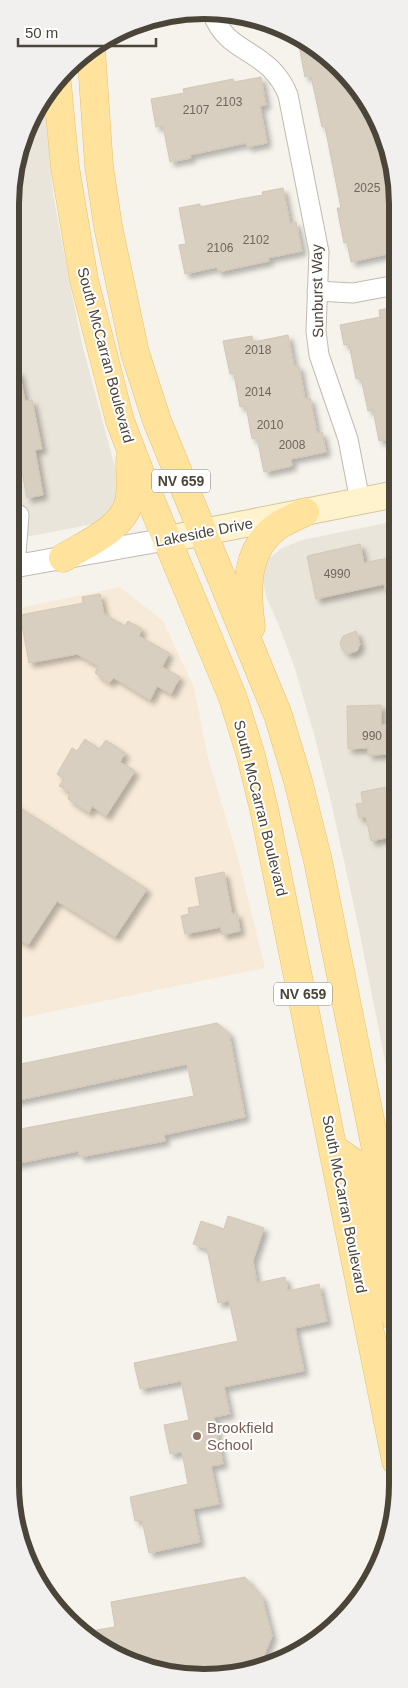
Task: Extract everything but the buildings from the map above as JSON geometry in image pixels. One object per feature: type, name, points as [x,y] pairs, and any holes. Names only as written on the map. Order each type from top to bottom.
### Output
[{"type":"main road","name":"South McCarran Boulevard","points":[[91,57],[99,166],[108,226],[135,353],[157,421],[278,715],[298,781],[316,852],[389,1213]]},
{"type":"main road","points":[[75,71],[82,116],[99,166]]},
{"type":"main road","name":"South McCarran Boulevard","points":[[58,90],[65,167],[84,280],[120,421],[230,690],[251,756],[276,862],[389,1426]]},
{"type":"main road","points":[[62,558],[111,528],[119,521],[129,502],[130,446]]},
{"type":"main road","name":"Lakeside Drive","points":[[168,539],[389,495]]},
{"type":"main road","points":[[256,660],[249,615],[247,582],[251,564],[257,548],[267,535],[280,525],[305,512]]},
{"type":"main road","points":[[334,1149],[360,1167],[389,1300]]},
{"type":"street","name":"Sunburst Way","points":[[215,19],[221,30],[234,43],[270,68],[282,81],[288,95],[319,252],[316,331],[319,355],[348,440],[360,501]]},
{"type":"street","points":[[317,291],[353,293],[389,286]]},
{"type":"street","name":"Lakeside Drive","points":[[19,566],[168,539]]},
{"type":"shaded area","points":[[45,109],[53,194],[71,290],[82,344],[121,490],[106,520],[19,538],[19,192],[25,156],[33,133]]},
{"type":"shaded area","points":[[389,522],[389,1081],[358,925],[314,734],[295,669],[267,599],[262,579],[266,561],[282,548],[302,540]]},
{"type":"shaded area","points":[[120,587],[163,621],[194,687],[208,758],[238,858],[265,968],[19,1018],[19,608]]},
{"type":"place","name":"Brookfield School","points":[[197,1436]]}]
